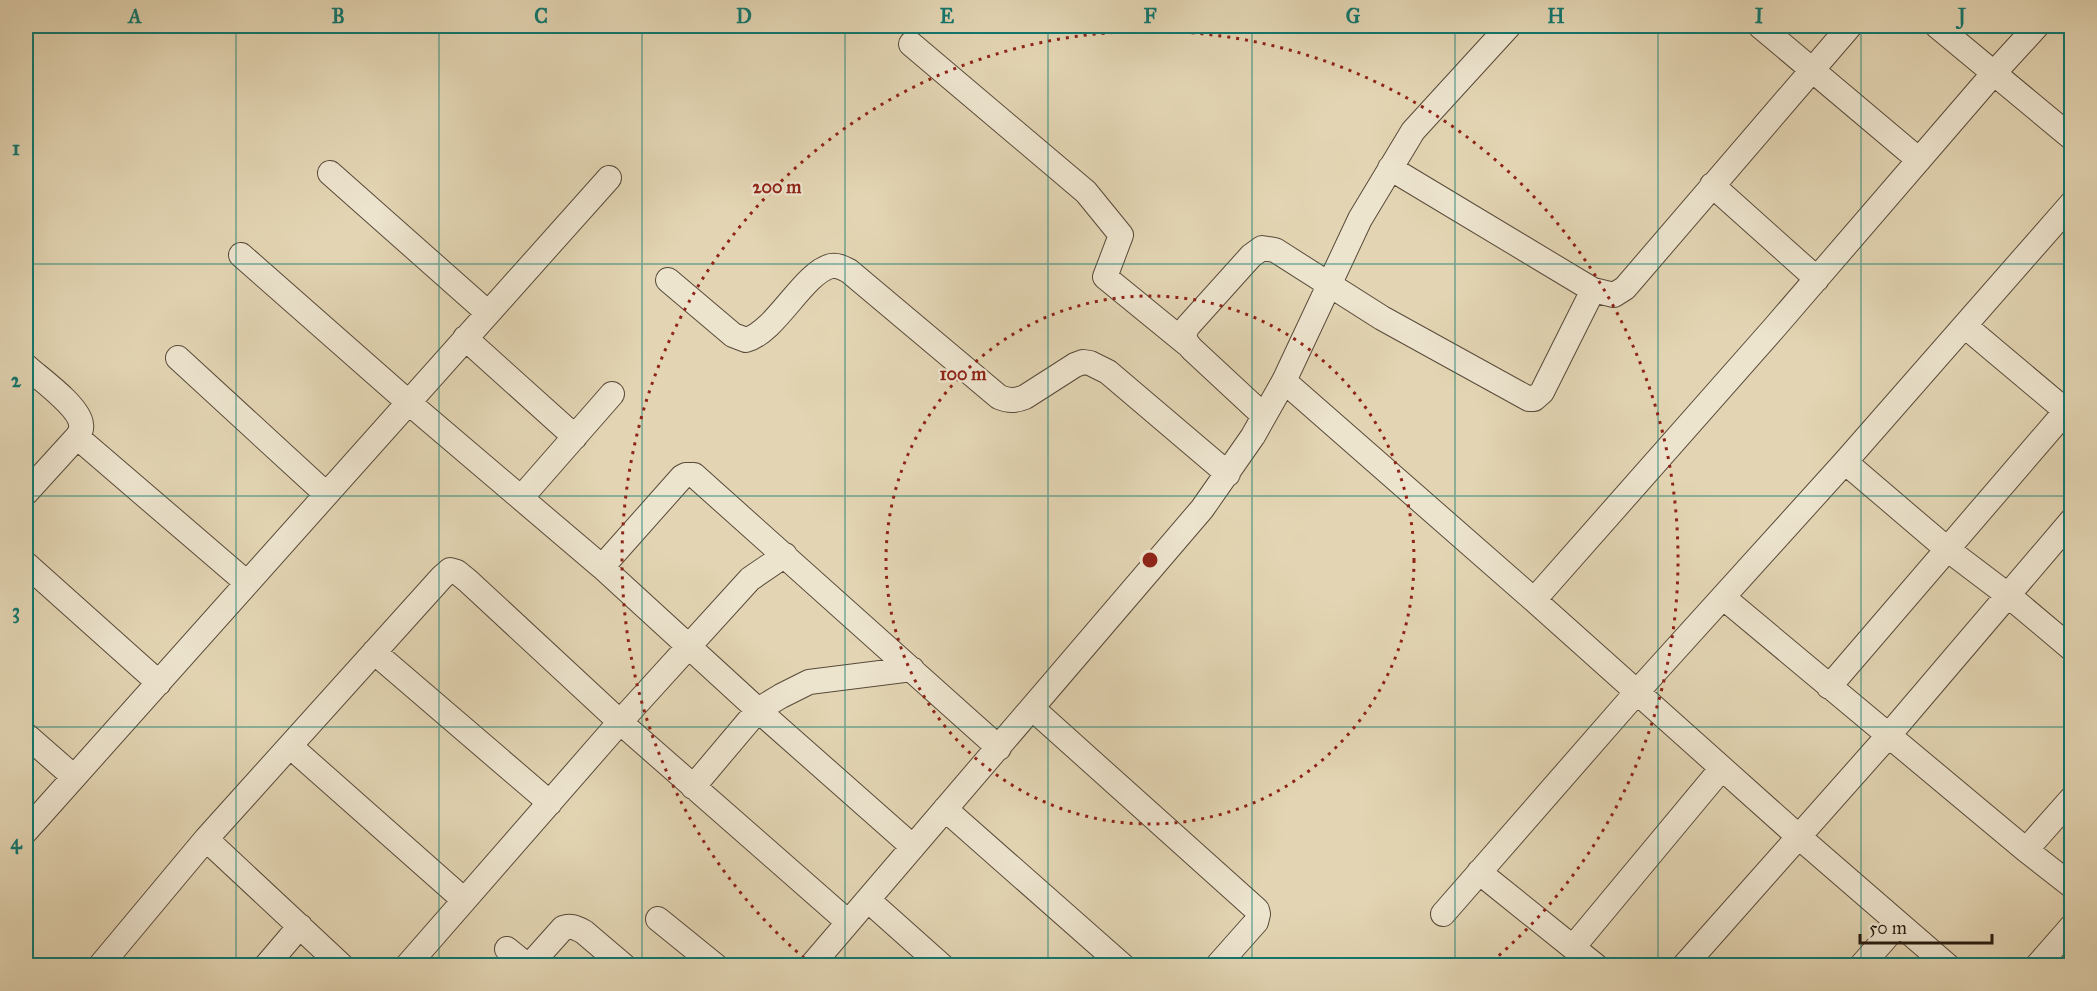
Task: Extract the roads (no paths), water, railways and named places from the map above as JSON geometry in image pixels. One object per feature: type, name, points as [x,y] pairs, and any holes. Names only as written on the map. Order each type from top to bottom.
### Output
[{"type":"street","points":[[811,966],[1202,509],[1228,474],[1284,381],[1360,219],[1413,130],[1509,26]]},
{"type":"street","points":[[1760,26],[1919,160]]},
{"type":"street","points":[[1390,168],[1593,290],[1607,295],[1619,293],[1850,26]]},
{"type":"street","points":[[1937,26],[2072,138]]},
{"type":"street","points":[[1534,600],[2037,26]]},
{"type":"street","points":[[911,44],[1086,192],[1121,235],[1105,277],[1187,344],[1264,416]]},
{"type":"street","points":[[330,172],[488,313]]},
{"type":"street","points":[[26,831],[609,178]]},
{"type":"street","points":[[1712,185],[1817,279]]},
{"type":"street","points":[[1443,914],[1636,693],[1724,598],[2072,203]]},
{"type":"street","points":[[1187,344],[1185,335],[1188,326],[1251,256],[1262,248],[1275,250],[1382,318],[1529,399],[1534,399],[1542,392],[1593,290]]},
{"type":"street","points":[[242,255],[408,402],[602,567],[758,710],[913,847]]},
{"type":"street","points":[[668,280],[733,335],[746,340],[759,334],[814,277],[825,269],[834,266],[842,267],[999,397],[1008,401],[1017,400],[1075,365],[1090,363],[1108,372],[1228,474]]},
{"type":"street","points":[[1829,687],[2070,410],[1965,326]]},
{"type":"street","points":[[465,338],[575,437]]},
{"type":"street","points":[[178,358],[326,494]]},
{"type":"street","points":[[26,366],[75,411],[81,425],[81,431],[77,437],[26,493]]},
{"type":"street","points":[[1284,381],[1948,966]]},
{"type":"street","points":[[521,498],[612,394]]},
{"type":"street","points":[[77,437],[247,583]]},
{"type":"street","points":[[1845,462],[1947,549],[2009,596],[2072,649]]},
{"type":"street","points":[[602,567],[682,477],[690,474],[700,479],[999,748]]},
{"type":"street","points":[[1690,963],[2009,596],[2072,520]]},
{"type":"street","points":[[407,966],[620,722],[750,579],[785,555]]},
{"type":"street","points":[[26,564],[159,682]]},
{"type":"street","points":[[100,966],[206,839],[450,570],[457,572],[620,722],[848,922]]},
{"type":"street","points":[[1724,598],[2072,886]]},
{"type":"street","points":[[374,652],[550,803]]},
{"type":"street","points":[[693,787],[758,710],[781,696],[809,682],[912,669]]},
{"type":"street","points":[[1032,708],[1257,910],[1256,922],[1217,966]]},
{"type":"street","points":[[26,735],[74,777]]},
{"type":"street","points":[[290,746],[465,900]]},
{"type":"street","points":[[1574,946],[1722,768]]},
{"type":"street","points":[[2026,850],[2072,798]]},
{"type":"street","points":[[945,809],[1123,966]]},
{"type":"street","points":[[206,839],[342,966]]},
{"type":"street","points":[[1479,872],[1574,946],[1596,966]]},
{"type":"street","points":[[868,900],[942,966]]},
{"type":"street","points":[[658,919],[716,966]]},
{"type":"street","points":[[1862,966],[1898,924]]},
{"type":"street","points":[[266,966],[300,926]]},
{"type":"street","points":[[507,949],[529,966],[563,928],[568,926],[584,932],[624,966]]},
{"type":"street","points":[[2046,962],[2072,926]]}]
